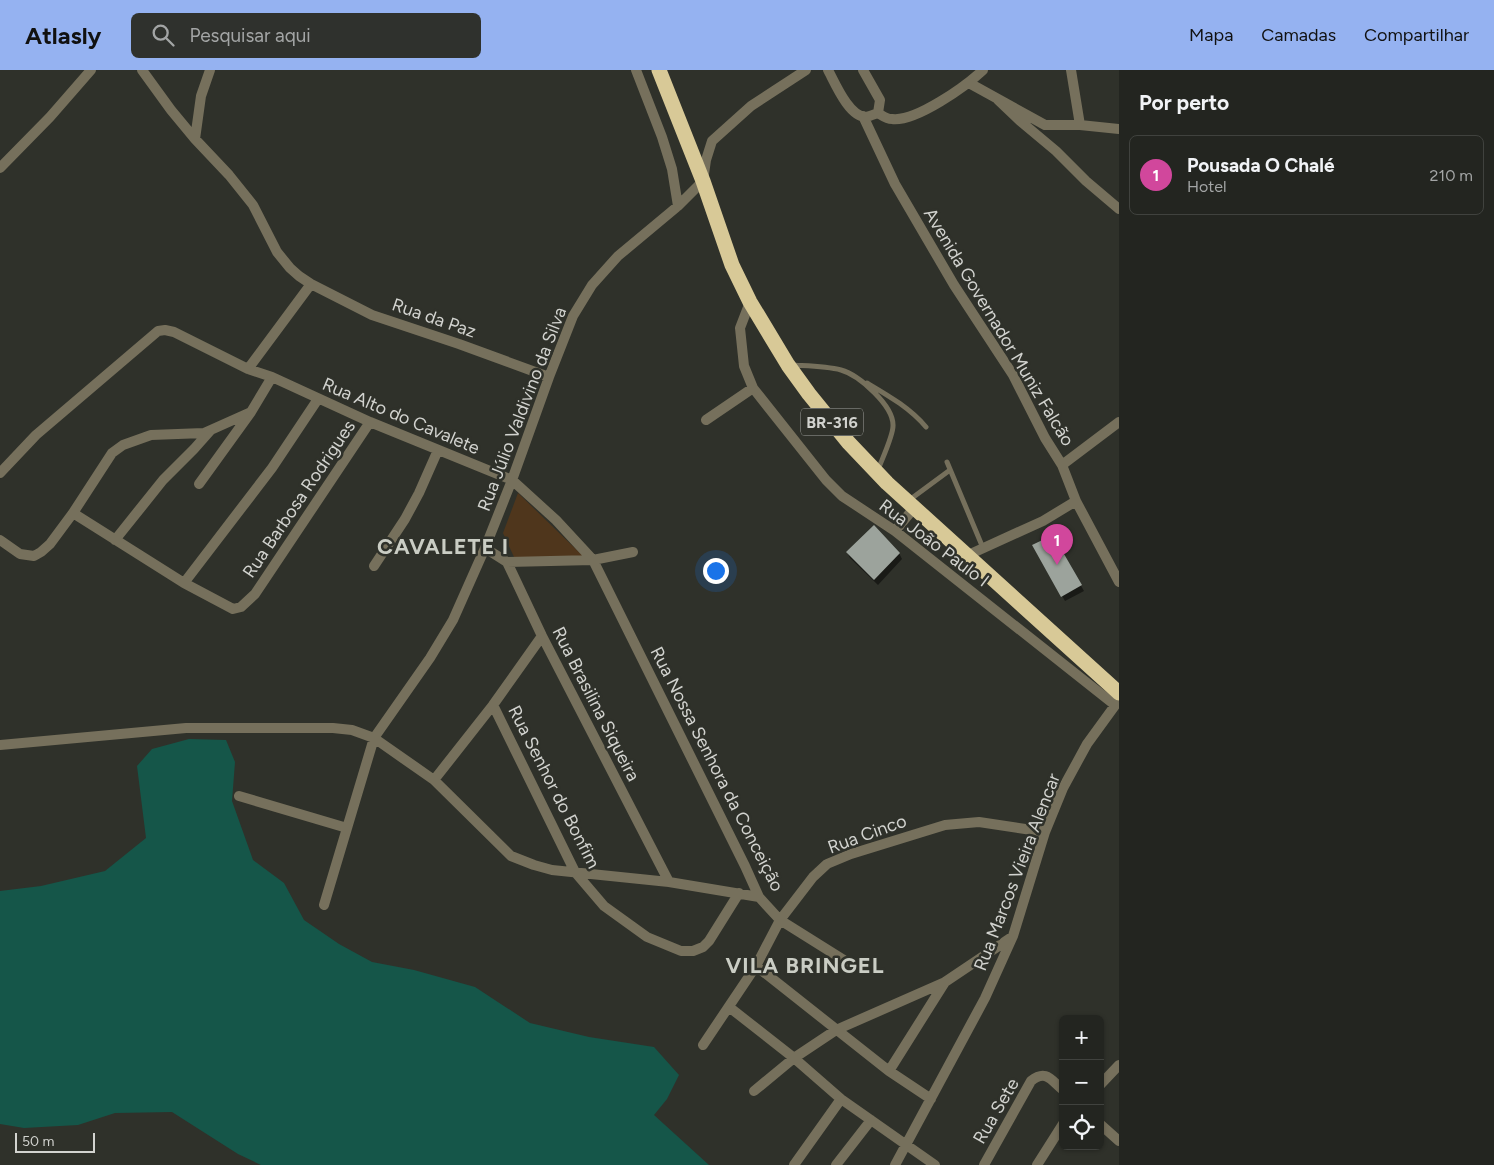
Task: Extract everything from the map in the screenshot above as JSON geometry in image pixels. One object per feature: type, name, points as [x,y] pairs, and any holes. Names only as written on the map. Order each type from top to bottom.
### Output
[{"type":"highway","name":"BR-316","points":[[659,70],[703,181],[732,265],[750,302],[788,365],[809,394],[848,442],[877,472],[1118,699]]},
{"type":"street","points":[[0,168],[50,117],[91,70]]},
{"type":"street","name":"Rua da Paz","points":[[142,70],[195,139],[229,175],[253,205],[277,252],[290,268],[311,284],[372,314],[549,377]]},
{"type":"street","points":[[195,139],[201,96],[210,70]]},
{"type":"street","points":[[636,70],[662,137],[672,169],[678,206]]},
{"type":"street","points":[[703,181],[706,160],[712,141],[752,106],[806,70]]},
{"type":"street","points":[[828,70],[850,107],[871,115],[894,120],[924,110],[969,83],[983,70]]},
{"type":"street","name":"Avenida Governador Muniz Falcão","points":[[863,70],[880,100],[871,115],[895,184],[954,285],[1013,375],[1045,438],[1062,465],[1076,501],[1119,582]]},
{"type":"street","points":[[1070,70],[1080,125]]},
{"type":"street","points":[[969,83],[1045,126],[1080,125],[1119,129]]},
{"type":"street","points":[[998,100],[1056,151],[1086,181],[1119,208]]},
{"type":"street","name":"Rua Júlio Valdivino da Silva","points":[[324,905],[374,738],[430,658],[453,620],[485,548],[512,480],[573,316],[592,285],[618,256],[678,206],[703,181]]},
{"type":"street","points":[[248,369],[311,284]]},
{"type":"street","name":"Rua João Paulo I","points":[[750,302],[740,328],[744,366],[753,388],[826,480],[842,496],[895,531],[1118,699]]},
{"type":"street","name":"Rua Alto do Cavalete","points":[[0,473],[36,434],[158,331],[164,330],[174,332],[248,369],[272,377],[370,422],[512,480],[556,520],[593,560]]},
{"type":"street","points":[[199,484],[251,412],[272,377]]},
{"type":"street","points":[[706,420],[753,388]]},
{"type":"street","points":[[73,514],[184,583],[272,468],[318,399]]},
{"type":"street","points":[[0,540],[20,554],[34,556],[41,552],[73,514],[112,453],[123,445],[151,435],[195,434],[210,431],[251,412]]},
{"type":"street","name":"Rua Barbosa Rodrigues","points":[[184,583],[233,608],[241,607],[256,594],[370,422]]},
{"type":"street","points":[[1062,465],[1119,422]]},
{"type":"street","points":[[115,540],[164,480],[210,431]]},
{"type":"street","points":[[374,566],[405,519],[438,450]]},
{"type":"street","points":[[966,556],[1043,521],[1076,501]]},
{"type":"street","points":[[895,531],[911,504]]},
{"type":"street","points":[[485,548],[507,562],[593,560],[633,552]]},
{"type":"street","name":"Rua Nossa Senhora da Conceição","points":[[593,560],[741,857],[759,897],[780,920],[847,962]]},
{"type":"street","name":"Rua Brasilina Siqueira","points":[[507,562],[542,636],[669,882]]},
{"type":"street","points":[[434,780],[493,705],[542,636]]},
{"type":"street","name":"Rua Marcos Vieira Alencar","points":[[895,1165],[985,998],[1013,936],[1045,832],[1063,788],[1087,744],[1118,699]]},
{"type":"street","name":"Rua Senhor do Bonfim","points":[[493,705],[575,872],[604,906],[648,936],[681,951],[693,951],[703,947],[709,941],[740,893]]},
{"type":"street","points":[[0,745],[186,728],[334,728],[352,730],[374,738],[434,780],[511,856],[534,866],[552,870],[669,882],[759,897]]},
{"type":"street","points":[[239,796],[347,828]]},
{"type":"street","name":"Rua Cinco","points":[[703,1045],[756,966],[780,920],[813,877],[827,864],[851,854],[945,825],[979,822],[1045,832]]},
{"type":"street","points":[[754,1091],[794,1058],[836,1030],[945,982],[1013,936]]},
{"type":"street","points":[[756,966],[889,1071],[931,1100]]},
{"type":"street","points":[[889,1071],[945,982]]},
{"type":"street","points":[[729,1007],[794,1058],[842,1100],[935,1165]]},
{"type":"street","points":[[1104,1081],[1119,1065]]},
{"type":"street","name":"Rua Sete","points":[[984,1165],[1032,1081],[1042,1075],[1047,1076],[1059,1086]]},
{"type":"street","points":[[794,1165],[842,1100]]},
{"type":"street","points":[[836,1165],[871,1120]]},
{"type":"street","points":[[1104,1128],[1119,1141]]},
{"type":"street","points":[[1036,1165],[1059,1130]]},
{"type":"lane","points":[[788,365],[841,370],[899,402],[918,417],[926,427]]},
{"type":"lane","points":[[858,378],[890,412],[892,419],[893,426],[877,472]]},
{"type":"lane","points":[[947,462],[983,548]]},
{"type":"lane","points":[[911,504],[950,470]]},
{"type":"shaded area","points":[[518,493],[584,557],[514,557],[503,533]]},
{"type":"water","points":[[189,739],[226,740],[235,762],[232,801],[253,860],[284,883],[304,920],[339,944],[372,962],[414,970],[475,987],[530,1023],[589,1037],[654,1047],[679,1075],[667,1099],[654,1115],[709,1165],[261,1165],[238,1154],[172,1112],[115,1113],[78,1125],[24,1128],[0,1124],[0,891],[41,886],[105,871],[146,838],[137,766],[152,749]]},
{"type":"building","points":[[874,525],[900,553],[874,580],[846,552]]},
{"type":"building","points":[[1053,535],[1082,585],[1061,597],[1032,545]]},
{"type":"place","name":"Pousada O Chalé","points":[[1057,565]]},
{"type":"district","name":"CAVALETE I","points":[[443,546]]},
{"type":"district","name":"VILA BRINGEL","points":[[805,965]]}]
